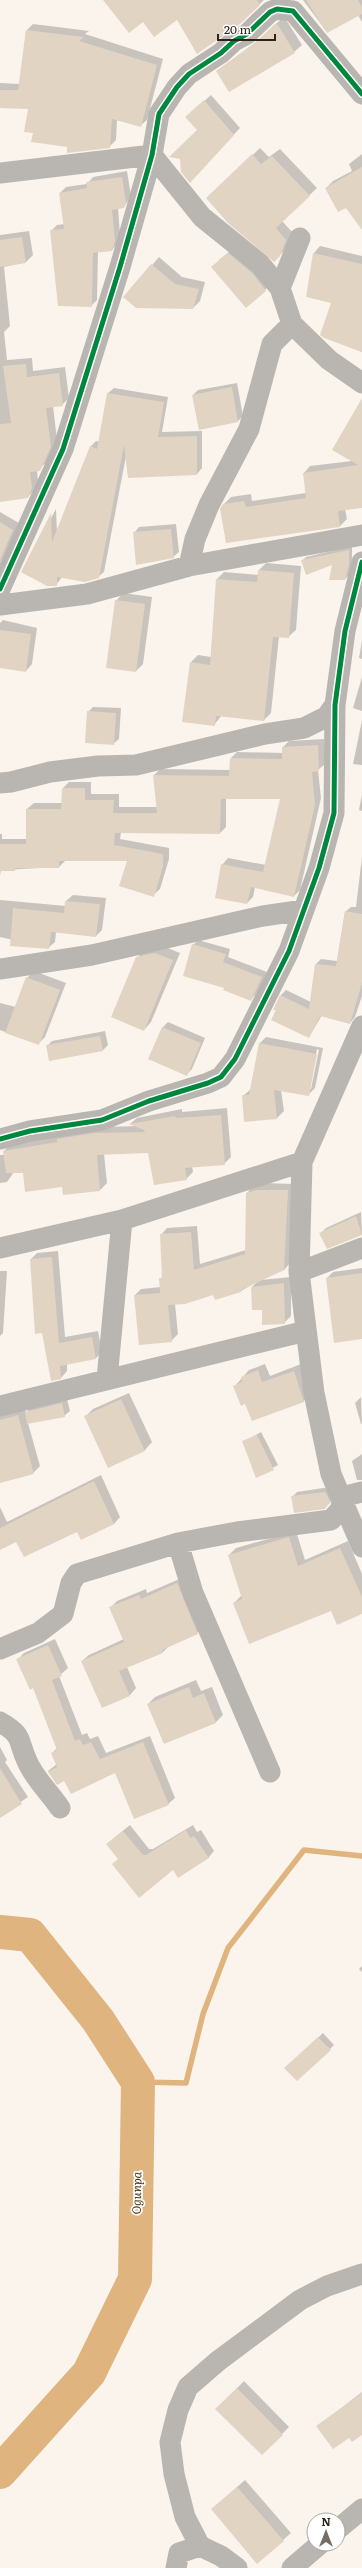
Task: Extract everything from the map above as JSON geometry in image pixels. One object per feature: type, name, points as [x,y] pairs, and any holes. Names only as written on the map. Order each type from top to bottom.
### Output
[{"type":"street","points":[[0,589],[63,449],[152,155],[159,114],[177,87],[189,74],[221,54],[234,41],[247,34],[257,23],[277,9],[292,11],[362,94]]},
{"type":"street","points":[[0,173],[152,155]]},
{"type":"street","points":[[152,155],[202,217],[260,264],[280,288],[292,324],[328,360],[362,383]]},
{"type":"street","points":[[280,288],[300,238]]},
{"type":"street","points":[[189,566],[195,539],[209,505],[249,429],[272,344],[292,324]]},
{"type":"street","points":[[0,605],[87,594],[189,566],[362,535]]},
{"type":"street","points":[[0,1139],[30,1131],[102,1120],[149,1101],[221,1077],[235,1059],[289,951],[319,868],[334,813],[335,705],[345,631],[362,562]]},
{"type":"street","points":[[0,783],[57,771],[98,766],[136,766],[265,734],[304,728],[326,717],[335,705]]},
{"type":"street","points":[[0,969],[92,955],[263,916],[304,910]]},
{"type":"street","points":[[362,1026],[302,1162],[299,1272],[314,1394],[331,1474],[362,1547]]},
{"type":"street","points":[[0,1248],[122,1220],[302,1162]]},
{"type":"street","points":[[107,1379],[122,1220]]},
{"type":"street","points":[[299,1272],[362,1248]]},
{"type":"street","points":[[0,1406],[306,1331]]},
{"type":"street","points":[[342,1497],[362,1492]]},
{"type":"street","points":[[0,1649],[38,1633],[63,1614],[71,1583],[77,1574],[178,1543],[237,1532],[331,1520],[341,1510],[342,1497]]},
{"type":"street","points":[[178,1543],[193,1593],[270,1772]]},
{"type":"street","points":[[0,1722],[13,1730],[20,1739],[27,1762],[60,1808]]},
{"type":"street","points":[[237,2568],[221,2556],[200,2546],[185,2517],[174,2474],[170,2442],[178,2410],[188,2387],[218,2361],[300,2300],[327,2286],[362,2274]]},
{"type":"street","points":[[346,2523],[362,2510]]},
{"type":"street","points":[[176,2568],[179,2553],[200,2546]]},
{"type":"street","points":[[292,2568],[311,2552]]},
{"type":"building","points":[[103,0],[257,0],[260,5],[240,24],[197,54],[177,20],[154,37],[143,22],[129,33]]},
{"type":"building","points":[[306,0],[358,0],[362,7],[362,14],[327,33]]},
{"type":"building","points":[[275,24],[278,25],[295,53],[229,92],[216,71],[255,43]]},
{"type":"building","points":[[26,30],[84,37],[79,41],[157,65],[141,127],[112,119],[110,148],[67,153],[67,147],[31,142],[33,133],[24,132],[28,109],[0,108],[0,90],[18,90]]},
{"type":"building","points":[[204,100],[234,135],[190,183],[181,172],[180,159],[169,157],[197,130],[185,117]]},
{"type":"building","points":[[252,154],[261,164],[272,156],[310,196],[276,228],[286,240],[280,256],[274,262],[228,223],[206,198]]},
{"type":"building","points":[[362,167],[362,230],[346,208],[338,212],[325,188]]},
{"type":"building","points":[[122,177],[126,203],[124,208],[112,210],[115,241],[112,251],[93,253],[92,307],[58,306],[50,230],[64,229],[59,193],[87,188],[86,182]]},
{"type":"building","points":[[22,237],[26,263],[0,267],[0,240]]},
{"type":"building","points":[[228,253],[252,273],[266,291],[246,308],[211,267]]},
{"type":"building","points":[[313,253],[362,264],[362,352],[324,338],[320,335],[331,303],[306,297]]},
{"type":"building","points":[[151,264],[175,284],[199,289],[193,309],[136,308],[123,297]]},
{"type":"building","points":[[26,364],[27,377],[59,373],[63,406],[46,408],[51,447],[40,471],[30,472],[32,488],[28,498],[0,502],[0,424],[11,423],[3,366]]},
{"type":"building","points":[[232,387],[238,422],[199,430],[192,395]]},
{"type":"building","points":[[107,393],[164,402],[158,437],[197,436],[197,475],[128,478],[124,445],[99,578],[85,582],[57,577],[57,586],[47,586],[21,572],[51,513],[52,542],[90,446],[97,449]]},
{"type":"building","points":[[362,398],[362,508],[338,511],[340,527],[226,543],[220,509],[223,504],[244,501],[246,507],[306,498],[303,473],[358,465],[332,450]]},
{"type":"building","points":[[0,522],[13,530],[0,560]]},
{"type":"building","points":[[171,529],[174,558],[136,565],[133,532]]},
{"type":"building","points":[[349,550],[349,565],[345,580],[329,580],[332,565],[306,575],[301,560]]},
{"type":"building","points":[[258,570],[294,573],[289,638],[273,637],[264,721],[216,716],[215,726],[182,722],[190,662],[210,665],[216,579],[257,582]]},
{"type":"building","points":[[115,600],[145,604],[136,672],[106,668]]},
{"type":"building","points":[[0,630],[31,634],[26,672],[0,668]]},
{"type":"building","points":[[87,711],[116,713],[114,745],[85,743]]},
{"type":"building","points":[[318,745],[319,771],[312,772],[315,805],[294,897],[251,887],[247,904],[215,898],[221,864],[263,872],[280,799],[221,799],[220,834],[115,833],[114,845],[163,854],[163,866],[154,897],[119,886],[127,861],[59,861],[59,868],[15,868],[15,871],[0,871],[0,844],[26,844],[26,809],[61,809],[62,788],[85,788],[85,800],[114,800],[113,813],[157,813],[153,775],[229,776],[230,758],[282,759],[282,747]]},
{"type":"building","points":[[65,901],[100,904],[96,937],[51,932],[49,949],[10,946],[13,908],[64,913]]},
{"type":"building","points":[[345,911],[362,914],[362,983],[350,1024],[320,1016],[309,1038],[271,1020],[276,1010],[273,1010],[280,995],[309,1009],[315,964],[336,966]]},
{"type":"building","points":[[192,944],[226,954],[223,962],[262,977],[251,1001],[223,990],[224,988],[183,976]]},
{"type":"building","points":[[155,953],[173,960],[144,1031],[111,1017],[136,957]]},
{"type":"building","points":[[26,977],[60,990],[39,1045],[5,1033]]},
{"type":"building","points":[[162,1027],[201,1043],[187,1076],[148,1059]]},
{"type":"building","points":[[100,1036],[103,1051],[49,1061],[46,1045]]},
{"type":"building","points":[[259,1043],[317,1054],[309,1096],[274,1090],[277,1119],[244,1122],[242,1095],[249,1095]]},
{"type":"building","points":[[221,1115],[225,1165],[185,1168],[187,1180],[154,1185],[148,1153],[97,1155],[100,1191],[63,1195],[62,1187],[25,1192],[23,1173],[6,1173],[3,1151],[57,1142],[57,1139],[94,1133],[145,1132],[144,1130],[129,1124],[175,1116],[176,1118]]},
{"type":"building","points":[[256,1190],[288,1190],[284,1270],[241,1290],[241,1292],[215,1300],[213,1295],[185,1304],[168,1305],[172,1342],[139,1345],[134,1295],[160,1293],[159,1278],[162,1278],[160,1234],[191,1232],[194,1270],[245,1254],[246,1193]]},
{"type":"building","points":[[356,1216],[362,1235],[327,1249],[319,1233]]},
{"type":"building","points":[[52,1257],[59,1343],[92,1337],[96,1359],[60,1366],[61,1379],[51,1381],[42,1333],[35,1334],[30,1259]]},
{"type":"building","points":[[362,1273],[362,1339],[334,1343],[326,1278]]},
{"type":"building","points":[[284,1283],[285,1324],[262,1325],[262,1310],[252,1310],[251,1287]]},
{"type":"building","points":[[258,1370],[262,1382],[294,1371],[304,1402],[252,1421],[245,1404],[241,1406],[233,1386],[242,1382],[241,1377]]},
{"type":"building","points":[[121,1399],[145,1451],[108,1468],[84,1416]]},
{"type":"building","points":[[62,1403],[65,1417],[27,1424],[25,1412]]},
{"type":"building","points":[[18,1415],[34,1474],[0,1483],[0,1420]]},
{"type":"building","points":[[257,1435],[274,1470],[256,1478],[242,1441]]},
{"type":"building","points":[[94,1481],[114,1524],[81,1540],[77,1532],[24,1557],[16,1542],[0,1550],[0,1528]]},
{"type":"building","points":[[325,1492],[330,1501],[325,1509],[294,1513],[291,1496]]},
{"type":"building","points":[[289,1537],[298,1566],[340,1548],[362,1597],[362,1614],[337,1625],[331,1611],[249,1644],[233,1603],[242,1599],[228,1555]]},
{"type":"building","points":[[177,1583],[198,1634],[162,1650],[163,1653],[119,1671],[130,1696],[102,1708],[81,1661],[124,1642],[109,1607],[139,1595],[141,1599]]},
{"type":"building","points":[[48,1645],[62,1676],[52,1680],[75,1741],[80,1739],[83,1745],[91,1742],[100,1759],[143,1742],[169,1805],[134,1819],[115,1773],[71,1794],[64,1781],[57,1785],[48,1772],[57,1767],[51,1753],[57,1750],[33,1688],[30,1690],[16,1659]]},
{"type":"building","points":[[189,1687],[193,1698],[204,1693],[216,1723],[164,1744],[147,1704]]},
{"type":"building","points":[[0,1768],[22,1804],[0,1818]]},
{"type":"building","points":[[186,1830],[190,1838],[194,1836],[209,1858],[178,1878],[173,1870],[139,1898],[112,1864],[118,1859],[106,1844],[123,1831],[143,1855],[146,1855]]},
{"type":"building","points":[[318,2037],[331,2050],[297,2081],[284,2068]]},
{"type":"building","points":[[237,2388],[283,2435],[262,2455],[215,2409]]},
{"type":"building","points":[[362,2393],[362,2435],[352,2442],[349,2438],[333,2449],[316,2426]]},
{"type":"building","points":[[237,2487],[284,2541],[257,2564],[211,2509]]},
{"type":"waterway","points":[[138,2082],[186,2083],[203,2014],[228,1948],[304,1850],[362,1856]]},
{"type":"waterway","name":"Ogunpa","points":[[0,1932],[30,1935],[98,2020],[138,2082],[135,2279],[89,2373],[0,2472]]},
{"type":"cycle path","points":[[0,589],[63,449],[120,267],[152,155],[159,114],[177,87],[189,74],[221,53],[234,41],[247,34],[270,12],[277,9],[293,11],[362,94]]},
{"type":"cycle path","points":[[0,1139],[30,1131],[102,1120],[149,1101],[208,1083],[221,1077],[235,1059],[289,951],[319,868],[334,813],[335,705],[345,631],[362,562]]}]
